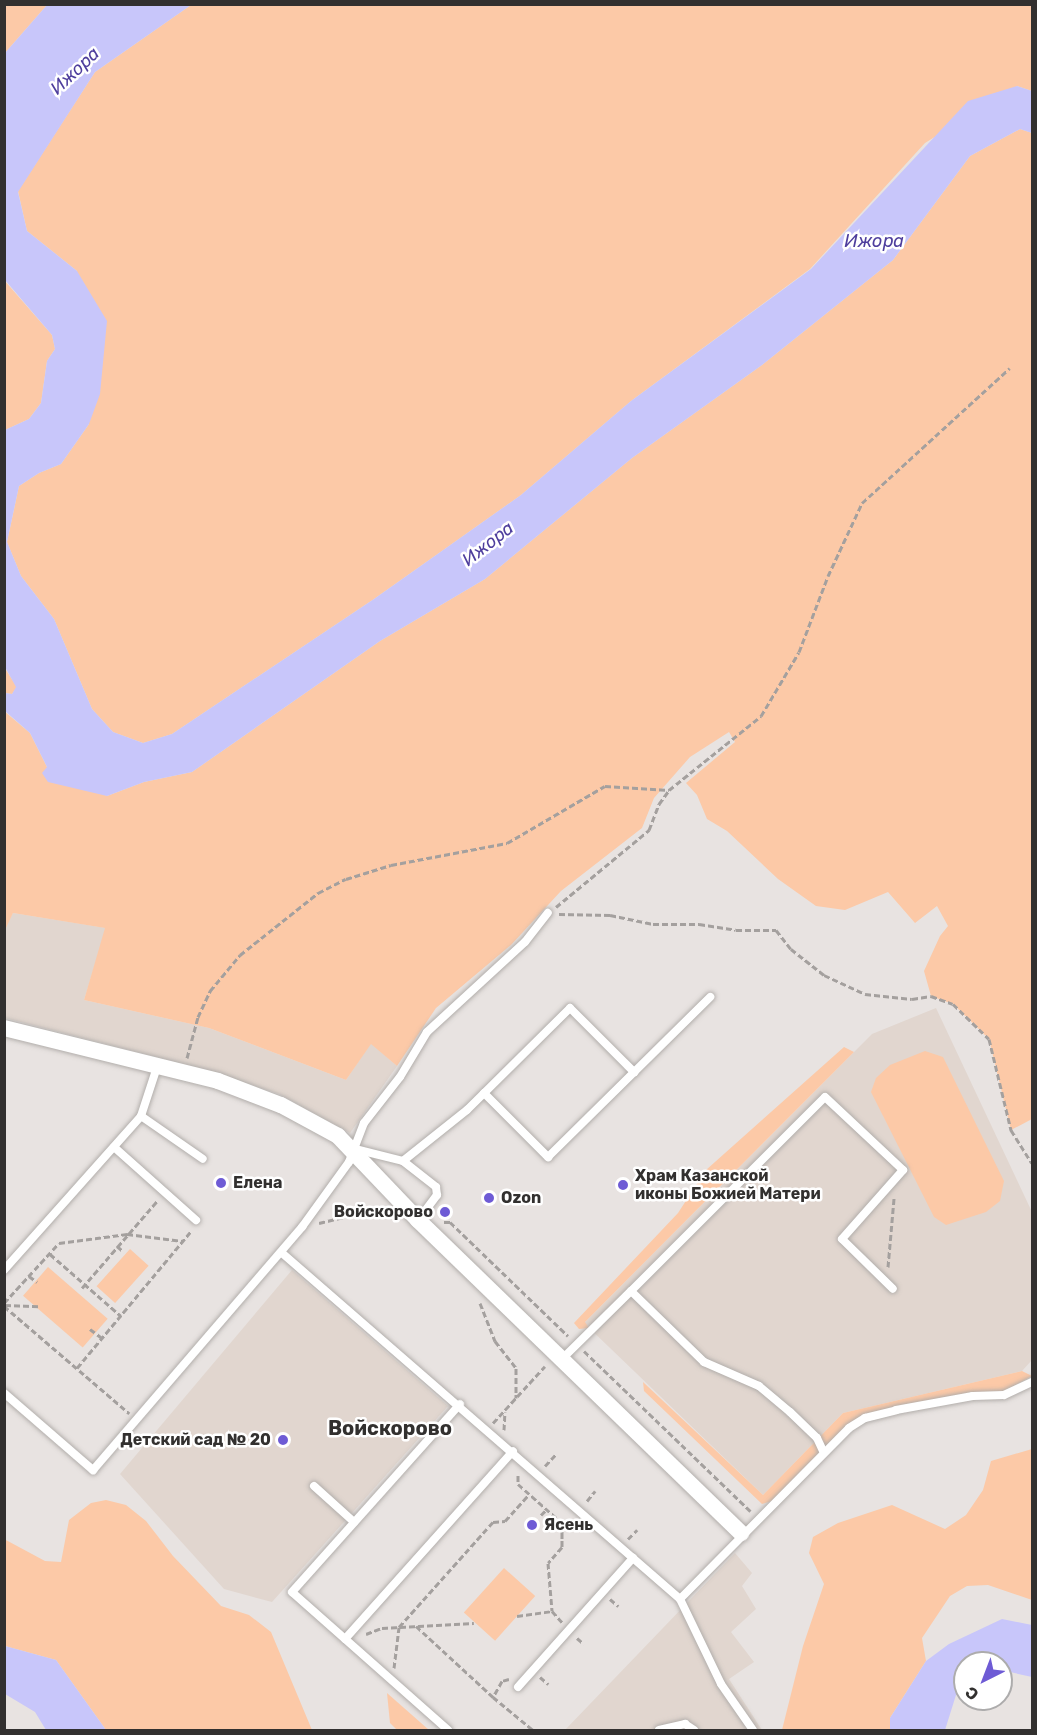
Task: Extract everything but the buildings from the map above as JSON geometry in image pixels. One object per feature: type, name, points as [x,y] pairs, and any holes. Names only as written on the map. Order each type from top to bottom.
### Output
[{"type":"street","points":[[4,1028],[184,1071],[281,1105],[355,1149],[418,1220],[741,1533]]},
{"type":"lane","points":[[4,1393],[93,1470],[303,1227],[355,1149],[364,1123],[400,1077],[427,1032],[525,942],[548,914]]},
{"type":"lane","points":[[484,1093],[548,1157],[710,997]]},
{"type":"lane","points":[[403,1161],[484,1093],[570,1008],[634,1072]]},
{"type":"lane","points":[[4,1270],[141,1116],[158,1064]]},
{"type":"lane","points":[[559,1356],[577,1345],[825,1097],[903,1170],[842,1239],[890,1286]]},
{"type":"lane","points":[[141,1116],[203,1159]]},
{"type":"lane","points":[[114,1147],[196,1220]]},
{"type":"lane","points":[[355,1149],[403,1161],[436,1187],[437,1195],[418,1220]]},
{"type":"lane","points":[[282,1253],[460,1404],[680,1599],[721,1684],[753,1731]]},
{"type":"lane","points":[[631,1291],[704,1362],[759,1386],[817,1438],[823,1451]]},
{"type":"lane","points":[[680,1599],[741,1533],[798,1482],[823,1451],[865,1419],[972,1396],[1004,1395],[1032,1382]]},
{"type":"lane","points":[[448,1731],[292,1592],[460,1404]]},
{"type":"lane","points":[[347,1641],[515,1453]]},
{"type":"lane","points":[[314,1486],[354,1522]]},
{"type":"lane","points":[[520,1684],[633,1558]]},
{"type":"lane","points":[[658,1731],[685,1724],[694,1731]]},
{"type":"path","points":[[548,914],[649,830],[659,804],[669,790],[761,716],[780,687],[862,503],[1010,368]]},
{"type":"path","points":[[184,1071],[198,1017],[210,991],[240,954],[318,893],[346,879],[391,865],[507,843],[606,786],[669,790]]},
{"type":"path","points":[[548,914],[610,915],[652,924],[699,924],[736,930],[776,930],[791,949],[824,975],[865,994],[912,999],[931,996],[953,1004],[989,1039],[1011,1130],[1032,1163]]},
{"type":"path","points":[[890,1286],[896,1178]]},
{"type":"path","points":[[82,1288],[165,1192]]},
{"type":"path","points":[[303,1227],[391,1206]]},
{"type":"path","points":[[77,1368],[183,1241],[196,1220]]},
{"type":"path","points":[[418,1220],[450,1222],[570,1338],[559,1356],[488,1429]]},
{"type":"path","points":[[4,1304],[59,1242],[127,1234],[183,1241]]},
{"type":"path","points":[[117,1246],[124,1252]]},
{"type":"path","points":[[49,1253],[121,1316]]},
{"type":"path","points":[[472,1272],[483,1314],[516,1368],[516,1398]]},
{"type":"path","points":[[29,1275],[37,1282]]},
{"type":"path","points":[[4,1304],[137,1420]]},
{"type":"path","points":[[4,1304],[39,1306]]},
{"type":"path","points":[[90,1329],[102,1338]]},
{"type":"path","points":[[577,1345],[758,1519]]},
{"type":"path","points":[[504,1443],[505,1410]]},
{"type":"path","points":[[515,1453],[518,1484],[562,1523],[562,1547],[548,1563],[552,1611],[569,1630]]},
{"type":"path","points":[[538,1474],[556,1454]]},
{"type":"path","points":[[392,1681],[399,1627],[493,1522],[505,1521],[529,1494]]},
{"type":"path","points":[[541,1515],[547,1509]]},
{"type":"path","points":[[517,1616],[552,1611]]},
{"type":"path","points":[[347,1641],[382,1628],[474,1623]]},
{"type":"path","points":[[416,1626],[533,1731]]},
{"type":"path","points":[[493,1697],[502,1681],[520,1684]]},
{"type":"shaded area","points":[[5,5],[47,5],[5,53]]},
{"type":"shaded area","points":[[191,5],[1032,5],[1032,91],[1017,86],[925,143],[810,269],[631,401],[521,495],[374,599],[172,734],[143,743],[113,732],[92,709],[54,619],[21,576],[7,542],[19,486],[39,473],[61,464],[89,424],[77,271],[27,231],[18,191],[95,72]]},
{"type":"shaded area","points":[[1020,129],[1032,133],[1032,1119],[1011,1130],[989,1039],[953,1004],[931,996],[924,971],[940,936],[948,926],[937,906],[915,923],[888,892],[845,910],[816,906],[778,879],[727,831],[707,819],[697,795],[686,783],[735,742],[729,732],[690,757],[654,798],[642,828],[561,891],[511,945],[436,1008],[397,1066],[371,1044],[346,1080],[209,1028],[84,1000],[105,928],[13,913],[5,930],[4,711],[30,733],[47,767],[107,796],[144,782],[192,772],[380,641],[485,579],[632,458],[762,365],[893,260],[970,156]]},
{"type":"shaded area","points":[[4,280],[52,335],[55,349],[47,361],[41,403],[29,419],[5,430]]},
{"type":"shaded area","points":[[4,667],[17,687],[12,694],[5,693]]},
{"type":"shaded area","points":[[13,913],[106,928],[84,1000],[209,1028],[346,1080],[371,1043],[397,1066],[350,1133],[279,1094],[207,1070],[5,1018],[4,930]]},
{"type":"shaded area","points":[[936,1008],[1032,1212],[1032,1360],[1022,1371],[843,1413],[763,1495],[584,1323],[872,1034]]},
{"type":"shaded area","points":[[844,1047],[854,1052],[585,1322],[589,1328],[579,1329],[574,1323],[678,1213],[706,1170]]},
{"type":"shaded area","points":[[925,1051],[943,1057],[1004,1181],[1000,1201],[986,1212],[946,1225],[934,1217],[871,1092],[876,1078],[890,1065]]},
{"type":"shaded area","points":[[130,1249],[149,1266],[115,1303],[97,1286]]},
{"type":"shaded area","points":[[48,1267],[108,1319],[83,1348],[23,1296]]},
{"type":"shaded area","name":"Детский сад № 20","points":[[292,1270],[448,1406],[272,1602],[224,1589],[120,1474]]},
{"type":"shaded area","points":[[1022,1371],[1032,1376],[1003,1392],[971,1393],[846,1426],[772,1501],[762,1504],[644,1391],[643,1382],[763,1495],[843,1413]]},
{"type":"shaded area","points":[[1032,1449],[1032,1600],[988,1585],[967,1586],[950,1596],[922,1638],[926,1661],[890,1718],[890,1730],[782,1730],[803,1646],[824,1584],[809,1553],[813,1537],[838,1523],[892,1505],[945,1529],[966,1515],[983,1490],[991,1461]]},
{"type":"shaded area","points":[[106,1500],[126,1505],[146,1521],[173,1556],[221,1606],[249,1615],[271,1632],[312,1730],[106,1730],[56,1660],[5,1646],[4,1539],[45,1561],[61,1562],[69,1520],[91,1503]]},
{"type":"shaded area","points":[[735,1553],[752,1573],[742,1586],[756,1609],[731,1632],[754,1662],[729,1679],[762,1730],[565,1730]]},
{"type":"shaded area","points":[[504,1568],[535,1596],[495,1641],[464,1613]]},
{"type":"shaded area","points":[[387,1693],[429,1730],[397,1730],[390,1723]]},
{"type":"water","name":"Ижора","points":[[47,5],[191,5],[95,72],[18,192],[27,231],[77,271],[107,321],[100,394],[89,424],[61,464],[39,473],[19,486],[7,542],[21,576],[54,619],[92,709],[113,732],[143,743],[172,734],[374,599],[521,495],[631,401],[811,269],[968,101],[1017,86],[1032,91],[1032,133],[1020,129],[970,156],[893,260],[762,365],[632,458],[485,579],[380,641],[192,772],[144,782],[107,796],[48,782],[42,773],[47,767],[30,733],[5,711],[5,693],[12,694],[16,687],[5,667],[5,430],[29,419],[41,403],[47,361],[55,349],[52,335],[5,280],[5,53]]},
{"type":"water","points":[[1002,1619],[1032,1625],[1032,1677],[1013,1673],[1013,1651],[953,1651],[953,1705],[945,1730],[890,1730],[890,1718],[926,1661],[949,1644]]},
{"type":"water","points":[[5,1646],[56,1660],[106,1730],[46,1730],[35,1712],[5,1694]]},
{"type":"place","name":"Елена","points":[[221,1183]]},
{"type":"place","name":"Храм Казанской иконы Божией Матери","points":[[623,1185]]},
{"type":"place","name":"Ozon","points":[[489,1198]]},
{"type":"place","name":"Войскорово","points":[[445,1212]]},
{"type":"place","name":"Детский сад № 20","points":[[283,1440]]},
{"type":"place","name":"Ясень","points":[[532,1525]]},
{"type":"district","name":"Войскорово","points":[[390,1428]]}]
